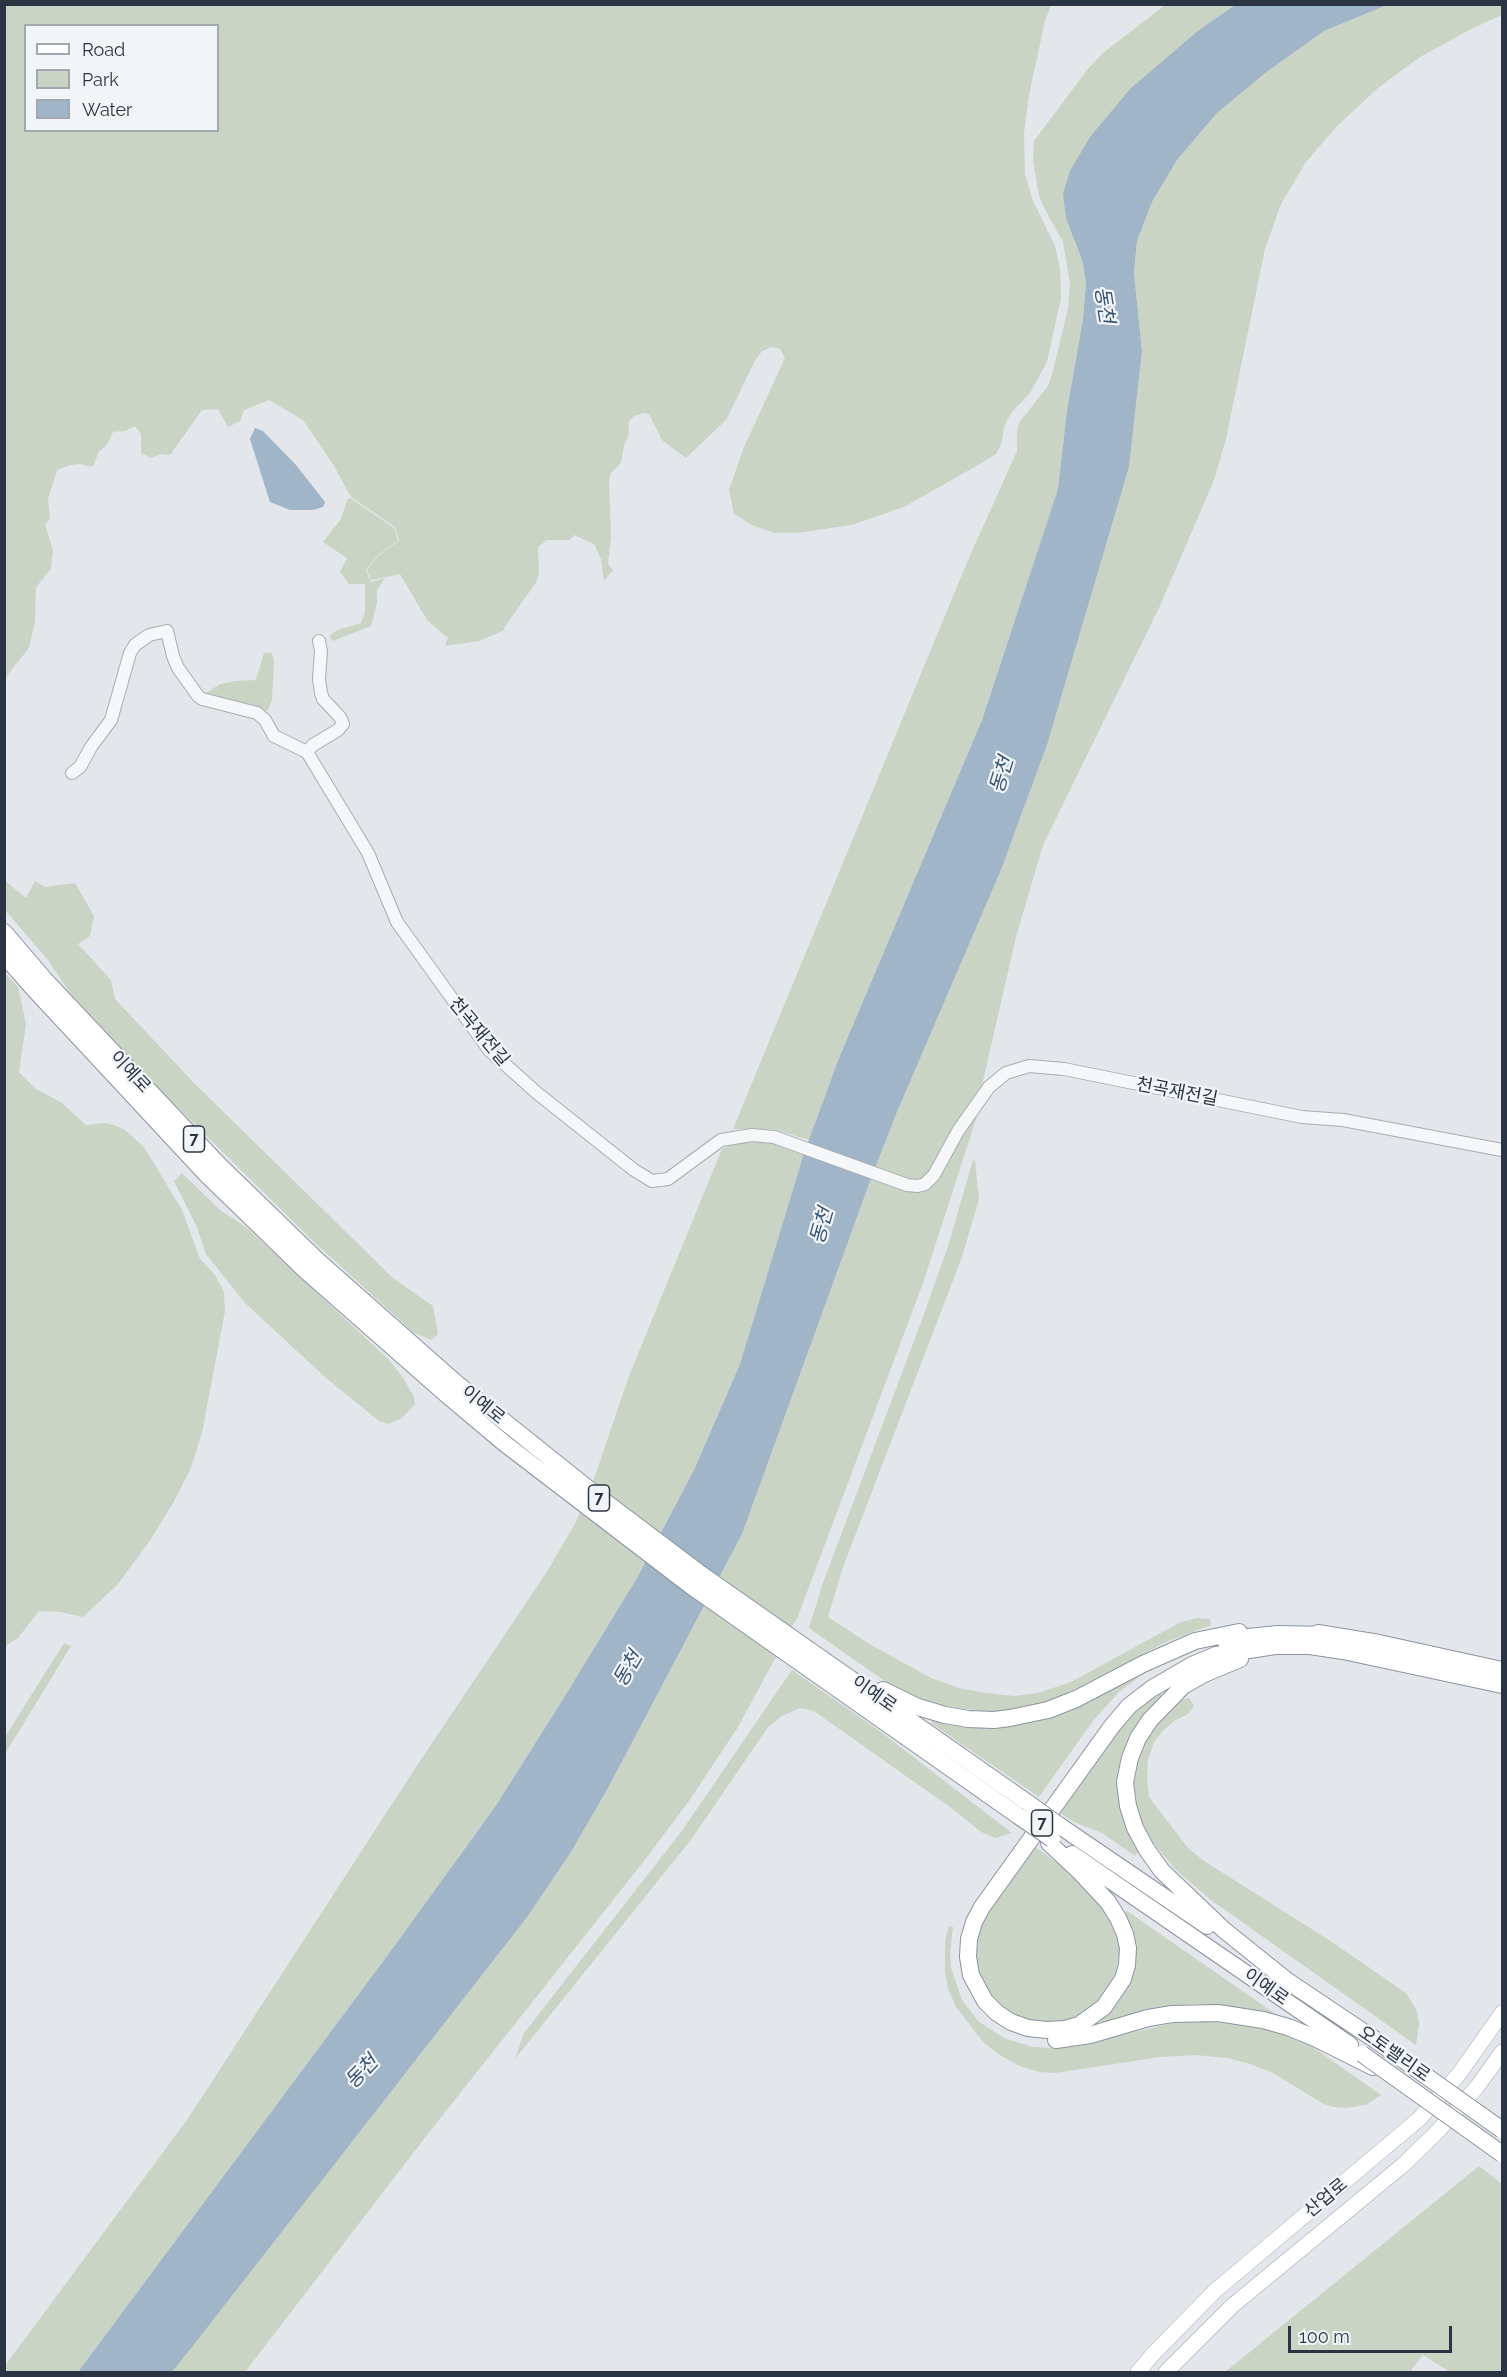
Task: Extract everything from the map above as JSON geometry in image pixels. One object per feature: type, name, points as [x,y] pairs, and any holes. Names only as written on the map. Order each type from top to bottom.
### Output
[{"type":"highway","name":"이예로","points":[[4,932],[45,980],[219,1165],[395,1340]]},
{"type":"highway","name":"이예로","points":[[4,955],[207,1175],[306,1271],[807,1657],[1023,1809],[1054,1836],[1360,2056]]},
{"type":"highway","name":"7","points":[[807,1657],[918,1707],[945,1715],[994,1720],[1048,1710],[1077,1699],[1154,1659],[1195,1641],[1253,1630],[1294,1630],[1329,1635],[1379,1643],[1503,1670]]},
{"type":"highway","points":[[1329,1635],[1278,1634],[1248,1637],[1216,1645],[1164,1669],[1124,1699],[1106,1718],[974,1902],[959,1935],[958,1955],[961,1974],[968,1992],[980,2010],[1009,2032],[1025,2038],[1044,2041],[1066,2040],[1164,2016],[1196,2012],[1218,2013],[1263,2020],[1288,2027],[1360,2056]]},
{"type":"highway","name":"7","points":[[1054,1836],[1081,1873],[1108,1902],[1122,1926],[1128,1948],[1123,1979],[1104,2007],[1079,2025],[1047,2030],[1028,2028],[1011,2022],[997,2013],[976,1988],[971,1975],[968,1957],[969,1939],[982,1907],[1112,1726],[1129,1706],[1192,1665],[1216,1655],[1275,1646],[1310,1646],[1343,1651],[1503,1685]]},
{"type":"highway","points":[[1285,1979],[1224,1930],[1162,1871],[1135,1828],[1128,1806],[1125,1782],[1130,1758],[1138,1738],[1150,1719],[1183,1686],[1204,1674],[1262,1652],[1310,1646]]},
{"type":"highway","name":"이예로","points":[[1054,1836],[1285,1979]]},
{"type":"highway","name":"오토밸리로","points":[[1285,1979],[1503,2130]]},
{"type":"highway","name":"오토밸리로","points":[[1360,2056],[1426,2098],[1503,2154]]},
{"type":"main road","name":"산업로","points":[[1138,2373],[1153,2354],[1216,2290],[1419,2119],[1459,2074],[1503,2013]]},
{"type":"main road","name":"산업로","points":[[1166,2373],[1232,2306],[1420,2148],[1477,2087],[1503,2052]]},
{"type":"street","points":[[72,773],[80,767],[91,747],[111,720],[130,653],[141,640],[157,632],[167,631],[178,668],[198,696],[256,713],[265,720],[274,736],[307,752],[343,724],[321,693],[319,641]]},
{"type":"street","name":"천곡재전길","points":[[307,752],[354,827],[368,853],[388,905],[409,941],[483,1042],[518,1077],[634,1170],[652,1181],[660,1181],[677,1173],[721,1140],[752,1135],[774,1137],[907,1185],[918,1186],[929,1180],[971,1111],[989,1087],[1006,1073],[1029,1066],[1064,1069],[1302,1117],[1343,1120],[1503,1150]]},
{"type":"green space","points":[[5,4],[1051,5],[1045,21],[1029,95],[1024,133],[1025,175],[1033,201],[1055,246],[1060,268],[1061,298],[1047,362],[1030,393],[1011,413],[1004,426],[1002,442],[996,454],[985,461],[904,507],[851,525],[797,533],[774,533],[752,525],[734,514],[729,490],[744,447],[785,358],[780,349],[772,347],[762,351],[755,361],[726,420],[686,458],[662,440],[649,414],[634,416],[629,421],[628,437],[621,463],[610,474],[611,536],[608,563],[613,570],[604,581],[601,559],[594,544],[574,535],[570,540],[547,540],[538,547],[537,581],[504,628],[505,630],[479,641],[445,646],[448,638],[427,620],[400,574],[371,580],[367,570],[379,555],[399,541],[395,527],[351,497],[334,466],[303,420],[269,400],[244,410],[240,421],[228,427],[218,409],[202,410],[170,455],[161,454],[151,458],[141,453],[141,434],[135,426],[125,431],[113,432],[108,443],[98,453],[94,465],[90,467],[80,464],[70,465],[57,470],[48,499],[50,519],[45,525],[53,550],[51,569],[36,587],[35,621],[29,648],[5,678]]},
{"type":"green space","points":[[1165,5],[1235,5],[1199,30],[1074,241],[1083,263],[1086,283],[1083,319],[1067,410],[1058,489],[982,720],[839,1058],[809,1140],[772,1129],[733,1129],[968,560],[1017,451],[1019,423],[1048,386],[1053,371],[1068,309],[1070,284],[1063,242],[1042,204],[1038,191],[1033,160],[1034,141],[1087,70],[1103,53]]},
{"type":"green space","points":[[1387,5],[1502,5],[1502,15],[1420,57],[1378,88],[1337,126],[1306,162],[1281,204],[1265,249],[1226,439],[1214,480],[1159,608],[1043,845],[1016,937],[982,1085],[946,1139],[931,1170],[922,1180],[905,1188],[922,1193],[929,1189],[973,1114],[977,1116],[923,1283],[798,1616],[738,1727],[689,1801],[427,2135],[245,2372],[172,2372],[528,1916],[571,1852],[608,1788],[742,1534],[872,1176],[897,1112],[1001,870],[1047,745],[1129,467],[1142,351],[1134,273],[1137,241],[1152,202],[1177,160],[1217,113],[1264,74],[1324,31]]},
{"type":"green space","points":[[350,498],[394,528],[398,541],[379,554],[366,570],[371,582],[385,578],[377,590],[377,602],[371,626],[333,641],[329,636],[338,630],[361,623],[365,612],[365,584],[349,584],[340,572],[347,558],[323,542],[341,519],[347,500]]},
{"type":"green space","points":[[264,653],[272,653],[274,662],[272,700],[268,710],[263,711],[205,694],[220,684],[256,680]]},
{"type":"green space","points":[[4,880],[26,898],[35,881],[45,887],[75,883],[94,916],[90,936],[78,944],[111,980],[115,999],[195,1084],[394,1279],[433,1306],[438,1334],[431,1340],[413,1332],[314,1242],[166,1096],[70,993],[48,960],[5,910]]},
{"type":"green space","points":[[4,972],[18,987],[26,1024],[19,1072],[36,1089],[62,1103],[86,1125],[105,1123],[114,1125],[125,1130],[144,1147],[182,1210],[200,1259],[215,1275],[224,1292],[225,1311],[202,1433],[190,1470],[151,1539],[118,1584],[83,1617],[61,1612],[39,1611],[18,1638],[5,1646]]},
{"type":"green space","points":[[771,1141],[804,1153],[740,1364],[694,1470],[637,1578],[560,1704],[495,1807],[78,2372],[5,2372],[4,2367],[187,2120],[418,1764],[548,1570],[576,1522],[594,1479],[629,1376],[722,1149],[734,1144]]},
{"type":"green space","points":[[973,1160],[975,1161],[979,1199],[962,1257],[843,1567],[828,1617],[871,1645],[931,1678],[959,1688],[1015,1696],[1038,1693],[1071,1682],[1181,1622],[1197,1618],[1210,1619],[1211,1625],[1168,1641],[1045,1702],[998,1712],[955,1708],[912,1696],[889,1684],[809,1628],[823,1583],[948,1246]]},
{"type":"green space","points":[[182,1173],[220,1210],[246,1227],[387,1358],[402,1376],[414,1397],[415,1404],[402,1418],[388,1424],[379,1421],[325,1377],[245,1303],[206,1254],[196,1225],[174,1181]]},
{"type":"green space","points":[[64,1643],[71,1646],[5,1754],[5,1737]]},
{"type":"green space","points":[[792,1670],[877,1729],[1012,1833],[995,1838],[981,1832],[954,1810],[814,1711],[800,1708],[782,1716],[768,1727],[693,1837],[515,2059],[524,2033],[681,1832]]},
{"type":"green space","points":[[1136,1674],[1139,1677],[1119,1692],[1092,1722],[1039,1797],[931,1723],[933,1719],[991,1727]]},
{"type":"green space","points":[[1159,1691],[1163,1698],[1125,1757],[1140,1849],[1135,1856],[1102,1833],[1074,1822],[1059,1812],[1132,1713]]},
{"type":"green space","points":[[1189,1698],[1194,1706],[1188,1714],[1174,1721],[1154,1742],[1148,1760],[1149,1797],[1188,1848],[1204,1861],[1329,1940],[1406,1993],[1417,2011],[1419,2024],[1416,2045],[1211,1900],[1176,1870],[1152,1841],[1142,1824],[1136,1805],[1134,1781],[1136,1764],[1151,1730],[1170,1709],[1181,1700]]},
{"type":"green space","points":[[1034,1846],[1063,1867],[1098,1900],[1113,1923],[1120,1947],[1116,1973],[1106,1995],[1088,2012],[1068,2021],[1033,2024],[993,2004],[973,1965],[979,1925]]},
{"type":"green space","points":[[1127,1911],[1274,2013],[1273,2016],[1194,2004],[1150,2009],[1101,2023],[1101,2020],[1117,2004],[1129,1982],[1123,1915]]},
{"type":"green space","points":[[949,1926],[953,1927],[951,1968],[962,2000],[979,2022],[1006,2039],[1033,2047],[1052,2048],[1077,2045],[1178,2022],[1205,2020],[1234,2022],[1287,2034],[1310,2045],[1381,2095],[1366,2105],[1333,2107],[1322,2103],[1273,2073],[1250,2064],[1227,2058],[1195,2055],[1160,2057],[1055,2073],[1039,2072],[1020,2066],[1001,2056],[983,2042],[956,2007],[948,1989],[945,1971],[945,1941]]},
{"type":"green space","points":[[1479,2166],[1502,2184],[1502,2372],[1450,2372],[1423,2355],[1411,2370],[1413,2372],[1225,2372]]},
{"type":"water","name":"동천","points":[[1235,5],[1387,5],[1324,31],[1264,74],[1217,113],[1177,160],[1152,202],[1137,241],[1134,273],[1142,351],[1129,467],[1047,745],[1001,870],[897,1112],[872,1176],[742,1534],[608,1788],[571,1852],[528,1916],[192,2347],[172,2372],[78,2372],[495,1807],[637,1578],[694,1470],[740,1364],[804,1153],[839,1058],[982,720],[1058,489],[1067,410],[1083,319],[1086,283],[1083,263],[1066,218],[1063,194],[1070,171],[1090,137],[1130,89],[1199,30]]},
{"type":"water","points":[[255,428],[263,431],[296,465],[325,502],[323,507],[313,510],[290,510],[270,502],[250,439]]}]
